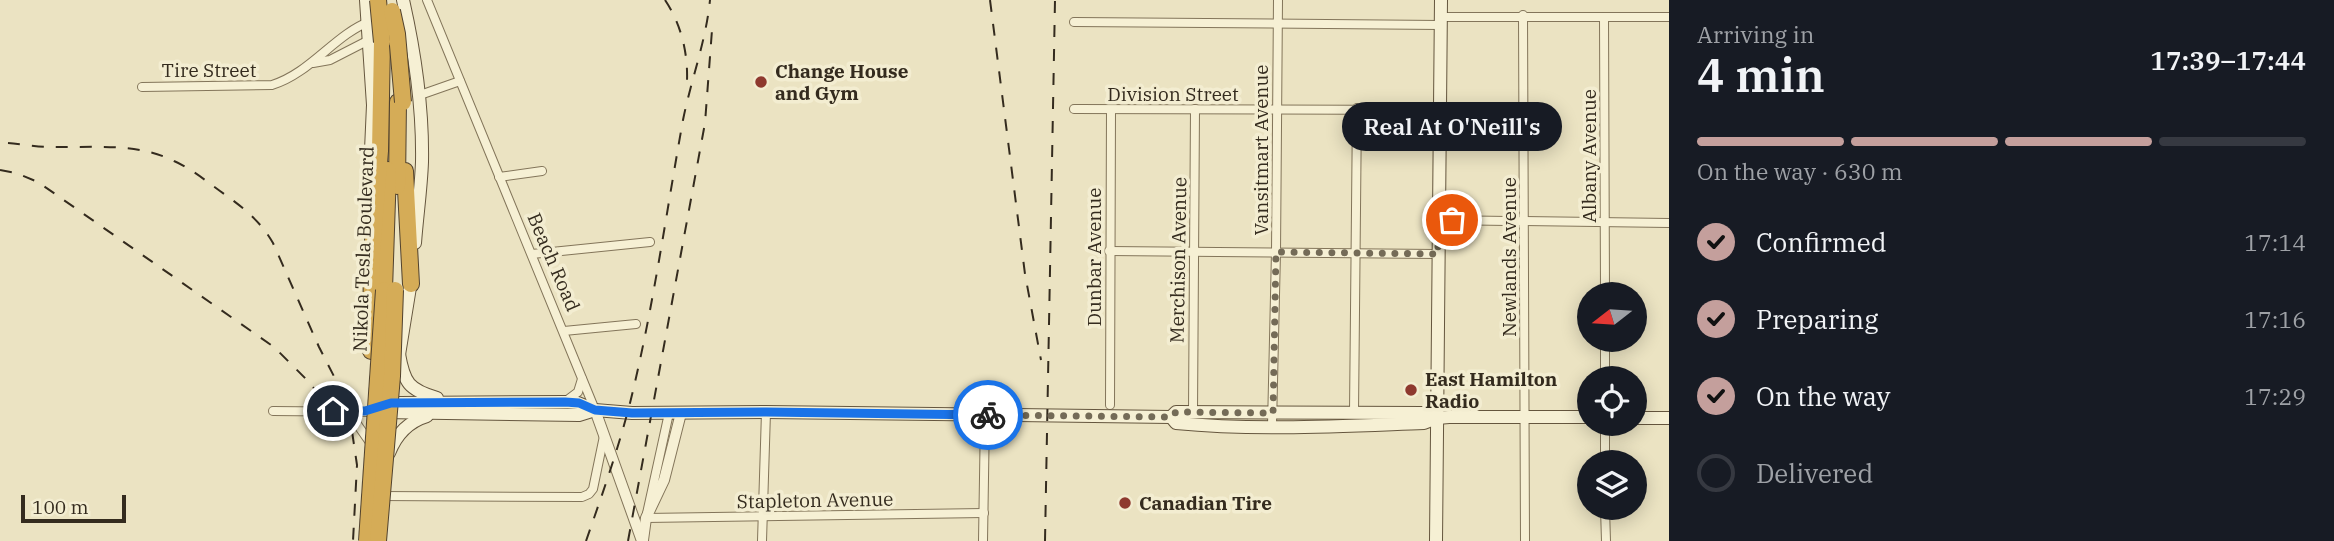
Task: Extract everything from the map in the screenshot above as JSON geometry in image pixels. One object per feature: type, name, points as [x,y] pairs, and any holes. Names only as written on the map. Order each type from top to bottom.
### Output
[{"type":"highway","points":[[378,0],[376,40],[393,102],[411,284]]},
{"type":"highway","points":[[371,351],[372,254],[393,102],[397,34],[395,4]]},
{"type":"highway","name":"Nikola Tesla Boulevard","points":[[378,541],[392,376],[388,189],[393,102]]},
{"type":"highway","name":"Nikola Tesla Boulevard","points":[[369,541],[389,290]]},
{"type":"main road","points":[[366,0],[368,21],[376,40],[367,245],[372,410],[382,496],[378,541]]},
{"type":"main road","points":[[1436,541],[1441,0]]},
{"type":"main road","points":[[369,541],[411,284],[422,162],[420,95],[409,26],[395,4]]},
{"type":"main road","points":[[399,355],[403,375],[412,388],[451,402]]},
{"type":"main road","points":[[372,410],[451,402],[565,402],[579,403],[595,410]]},
{"type":"main road","points":[[391,407],[440,413],[579,415],[595,410],[1171,417],[1176,412],[1193,412],[1272,420],[1424,423],[1437,418]]},
{"type":"main road","points":[[1171,417],[1176,423],[1197,425],[1354,412],[1424,414],[1437,418],[1577,417]]},
{"type":"main road","points":[[380,463],[405,428],[422,417],[440,413]]},
{"type":"main road","points":[[1647,418],[1669,418]]},
{"type":"street","name":"Beach Road","points":[[427,0],[582,376],[642,541]]},
{"type":"street","name":"Vansitmart Avenue","points":[[1272,420],[1278,0]]},
{"type":"street","points":[[1074,22],[1440,21],[1523,15],[1669,17]]},
{"type":"street","name":"Newlands Avenue","points":[[1523,15],[1525,541]]},
{"type":"street","name":"Albany Avenue","points":[[1604,17],[1605,282]]},
{"type":"street","points":[[368,21],[389,19],[409,26]]},
{"type":"street","name":"Tire Street","points":[[142,87],[272,85],[313,63],[368,21]]},
{"type":"street","name":"Tire Street","points":[[313,63],[330,60],[376,40],[388,31],[409,26]]},
{"type":"street","points":[[420,95],[460,80]]},
{"type":"street","name":"Merchison Avenue","points":[[1193,412],[1195,108]]},
{"type":"street","points":[[1354,412],[1357,108]]},
{"type":"street","name":"Division Street","points":[[1074,109],[1440,110]]},
{"type":"street","name":"Dunbar Avenue","points":[[1110,405],[1111,110]]},
{"type":"street","points":[[499,177],[542,171]]},
{"type":"street","points":[[1438,220],[1669,223]]},
{"type":"street","points":[[532,254],[650,242]]},
{"type":"street","points":[[1109,251],[1438,254]]},
{"type":"street","points":[[564,331],[636,324]]},
{"type":"street","points":[[565,402],[578,392],[582,376]]},
{"type":"street","points":[[272,411],[372,410]]},
{"type":"street","points":[[328,411],[352,420],[361,428],[380,463]]},
{"type":"street","points":[[762,541],[766,412]]},
{"type":"street","points":[[642,541],[646,517],[664,480],[675,413]]},
{"type":"street","points":[[983,541],[985,415]]},
{"type":"street","points":[[382,496],[582,497],[589,495],[593,489],[604,436]]},
{"type":"street","name":"Stapleton Avenue","points":[[646,517],[984,513]]},
{"type":"street","points":[[1605,520],[1606,541]]},
{"type":"railway","points":[[665,0],[682,39],[687,81]]},
{"type":"railway","points":[[586,541],[630,403],[652,297],[683,120],[710,0]]},
{"type":"railway","points":[[990,0],[1025,274],[1041,360]]},
{"type":"railway","points":[[1045,541],[1055,0]]},
{"type":"railway","points":[[628,541],[705,123],[712,30]]},
{"type":"railway","points":[[8,143],[46,147],[129,148],[159,155],[197,174],[256,220],[273,243],[349,411],[357,465],[353,541]]},
{"type":"railway","points":[[0,170],[38,182],[274,347],[308,381],[339,419]]},
{"type":"way so far","points":[[988,415],[1171,417],[1176,412],[1273,413],[1276,252],[1438,254],[1438,220],[1452,220]]},
{"type":"place","name":"Change House and Gym","points":[[761,82]]},
{"type":"place","name":"Real At O'Neill's","points":[[1452,220]]},
{"type":"place","name":"East Hamilton Radio","points":[[1411,390]]},
{"type":"place","name":"Canadian Tire","points":[[1125,503]]},
{"type":"route","points":[[333,411],[365,411],[391,403],[565,402],[579,403],[595,410],[632,413],[988,415]]}]
